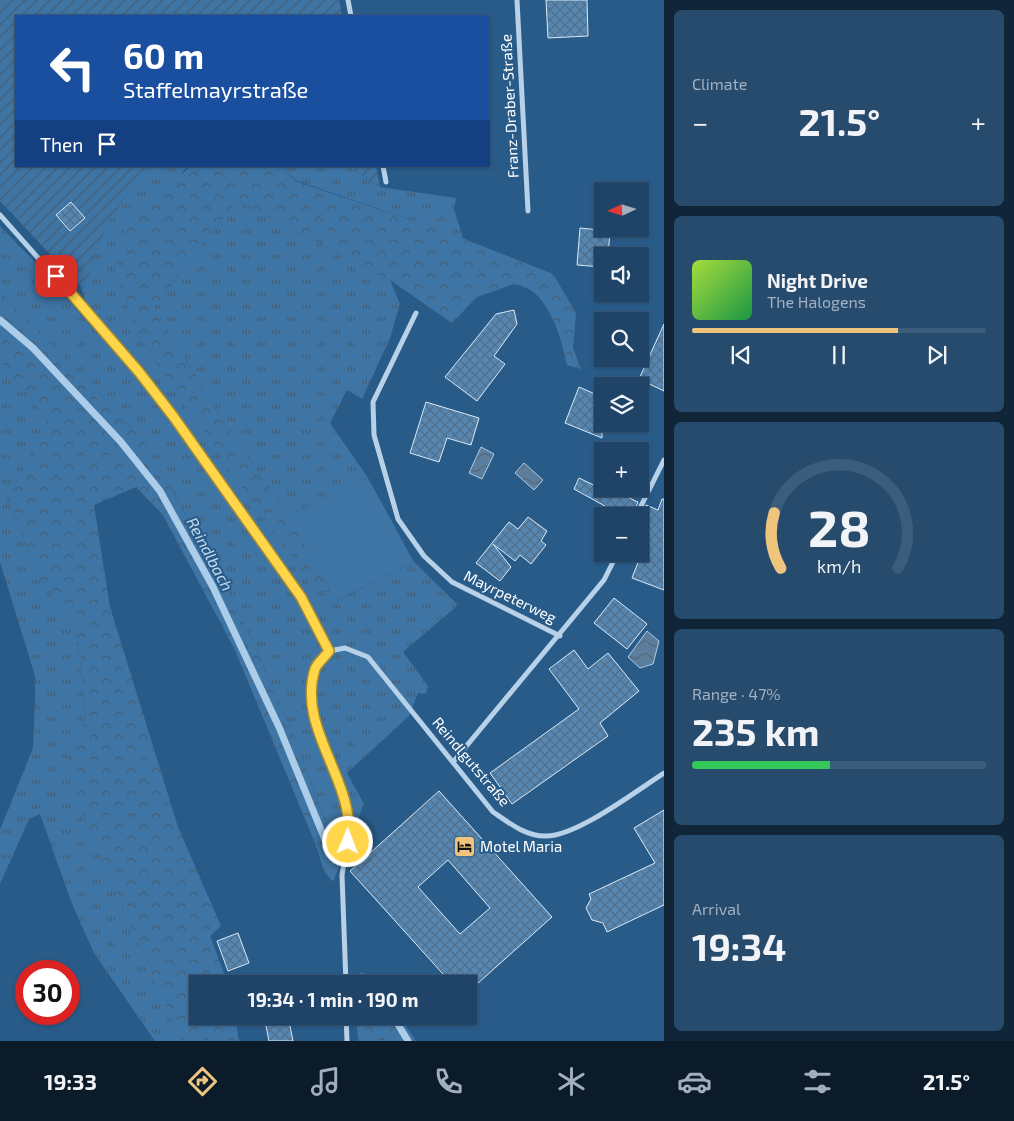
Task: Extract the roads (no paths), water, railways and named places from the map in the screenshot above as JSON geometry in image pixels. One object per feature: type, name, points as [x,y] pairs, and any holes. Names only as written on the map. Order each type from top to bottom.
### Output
[{"type":"street","points":[[348,0],[351,15]]},
{"type":"street","name":"Franz-Draber-Straße","points":[[518,0],[528,211]]},
{"type":"street","points":[[383,167],[386,182]]},
{"type":"street","points":[[0,215],[139,372],[173,416],[301,597],[329,651],[316,667],[312,687],[315,722],[341,788],[350,825],[342,875],[346,975]]},
{"type":"street","name":"Mayrpeterweg","points":[[416,313],[374,402],[374,435],[398,519],[424,556],[452,582],[560,636]]},
{"type":"street","points":[[640,507],[664,460]]},
{"type":"street","name":"Mayrpeterweg","points":[[454,761],[560,636],[604,580],[613,562]]},
{"type":"street","name":"Reindlgutstraße","points":[[329,651],[345,648],[368,657],[454,761],[493,812],[519,830],[545,836],[571,831],[664,774]]},
{"type":"street","points":[[346,1025],[347,1041]]},
{"type":"water","points":[[481,447],[494,454],[482,479],[469,473]]},
{"type":"water","points":[[524,463],[543,480],[534,490],[515,473]]},
{"type":"water","points":[[647,631],[659,641],[653,664],[640,668],[628,657]]},
{"type":"waterway","name":"Reindlbach","points":[[0,320],[33,348],[121,442],[160,491],[213,587],[279,727],[328,847]]},
{"type":"waterway","name":"Reindlbach","points":[[398,1025],[408,1041]]},
{"type":"place","name":"Motel Maria","points":[[464,847]]}]
